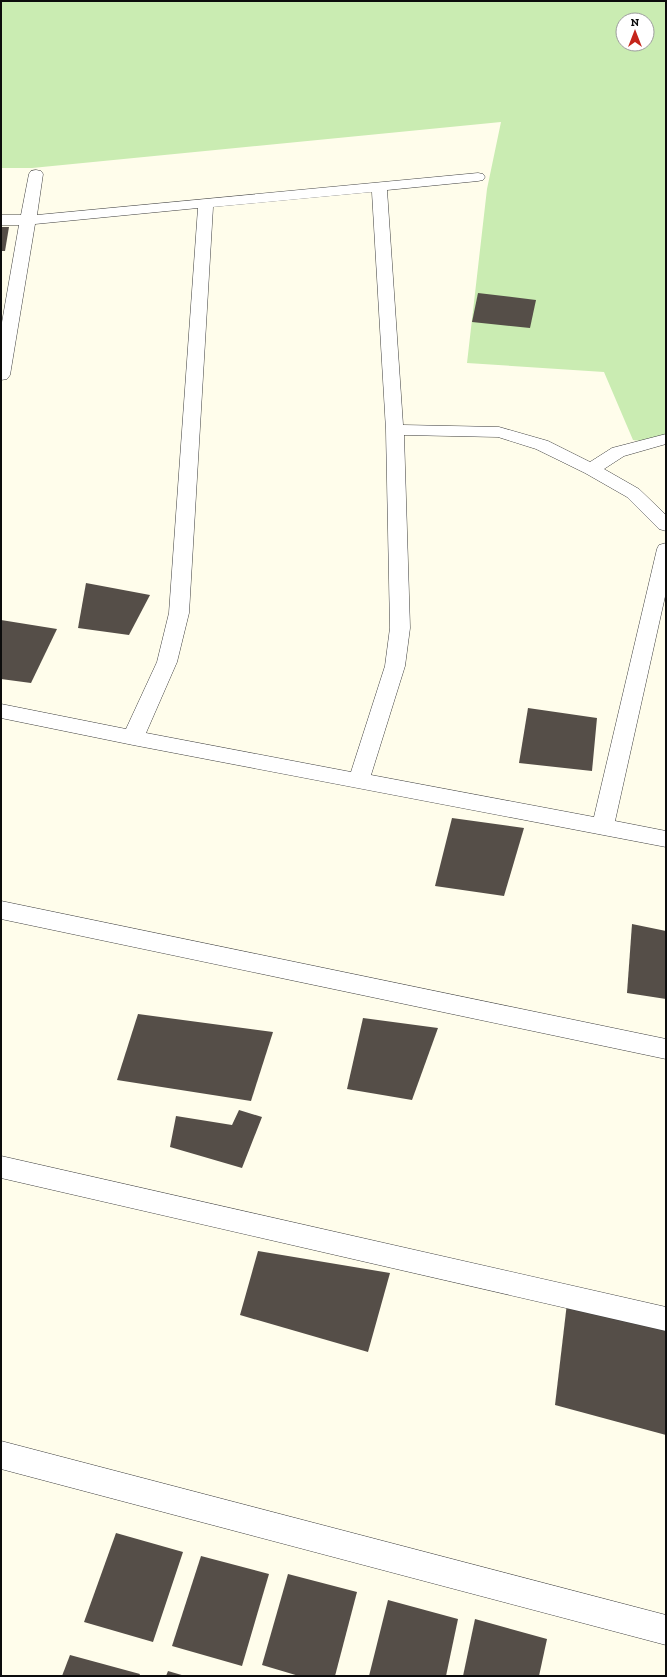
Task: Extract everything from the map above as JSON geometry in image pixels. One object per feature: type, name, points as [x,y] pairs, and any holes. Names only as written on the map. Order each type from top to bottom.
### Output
[{"type":"street","points":[[1,375],[36,174]]},
{"type":"street","points":[[1,220],[29,220],[478,177]]},
{"type":"street","points":[[359,780],[395,666],[400,628],[395,430],[379,186]]},
{"type":"street","points":[[133,738],[167,662],[179,613],[206,203]]},
{"type":"street","points":[[395,430],[459,430],[499,432],[542,445],[591,468],[633,493],[666,525]]},
{"type":"street","points":[[591,468],[618,452],[666,439]]},
{"type":"street","points":[[603,827],[666,549]]},
{"type":"street","points":[[1,711],[133,738],[666,839]]},
{"type":"street","points":[[1,910],[666,1049]]},
{"type":"street","points":[[1,1167],[666,1319]]},
{"type":"street","points":[[1,1456],[666,1630]]},
{"type":"green space","points":[[1,1],[666,1],[666,444],[633,440],[604,372],[467,363],[487,189],[501,122],[32,168],[1,168]]},
{"type":"building","points":[[1,227],[9,227],[5,251],[1,251]]},
{"type":"building","points":[[478,293],[536,300],[530,328],[472,322]]},
{"type":"building","points":[[86,583],[150,595],[129,635],[78,628]]},
{"type":"building","points":[[1,620],[57,629],[31,683],[1,679]]},
{"type":"building","points":[[528,708],[597,718],[592,771],[519,763]]},
{"type":"building","points":[[452,818],[524,828],[504,896],[435,886]]},
{"type":"building","points":[[632,924],[666,931],[666,999],[627,993]]},
{"type":"building","points":[[138,1014],[273,1032],[251,1101],[117,1080]]},
{"type":"building","points":[[363,1018],[438,1028],[412,1100],[347,1089]]},
{"type":"building","points":[[239,1110],[262,1117],[242,1168],[170,1147],[176,1116],[232,1125]]},
{"type":"building","points":[[258,1251],[390,1273],[368,1352],[240,1315]]},
{"type":"building","points":[[567,1303],[666,1330],[666,1435],[555,1405]]},
{"type":"building","points":[[116,1533],[183,1552],[153,1642],[84,1622]]},
{"type":"building","points":[[201,1556],[269,1574],[242,1666],[172,1646]]},
{"type":"building","points":[[288,1574],[357,1592],[335,1676],[299,1676],[262,1665]]},
{"type":"building","points":[[388,1600],[458,1619],[446,1676],[369,1676]]},
{"type":"building","points":[[475,1619],[547,1639],[539,1676],[463,1676]]},
{"type":"building","points":[[70,1655],[140,1674],[139,1676],[62,1676]]},
{"type":"building","points":[[168,1671],[185,1676],[166,1676]]}]
